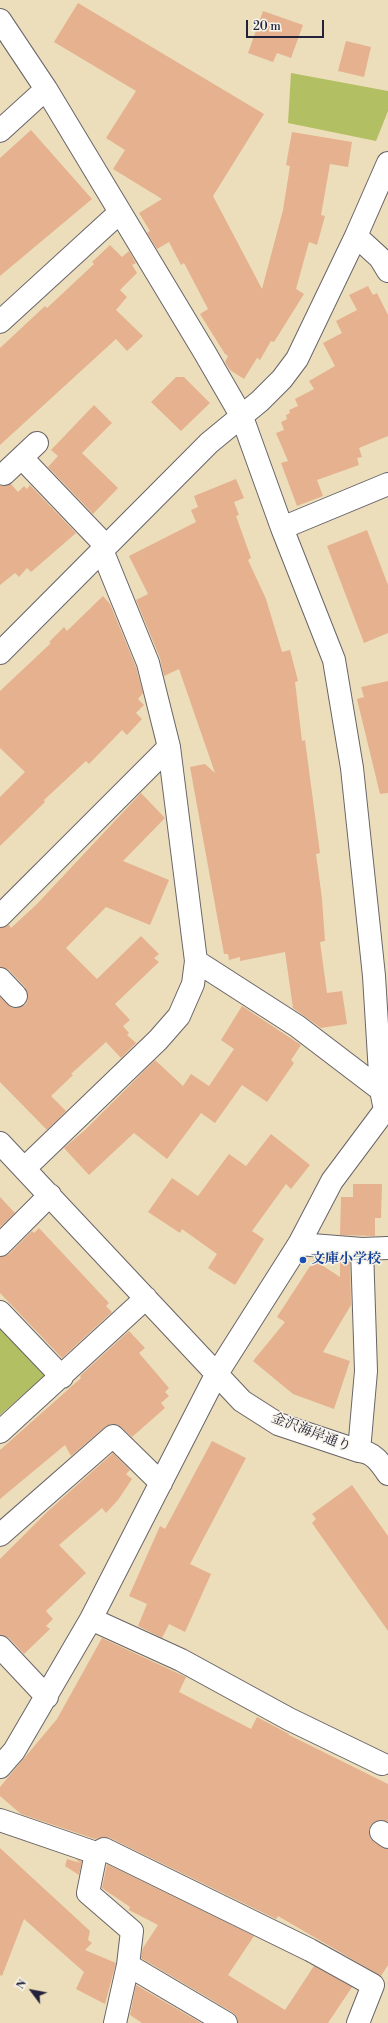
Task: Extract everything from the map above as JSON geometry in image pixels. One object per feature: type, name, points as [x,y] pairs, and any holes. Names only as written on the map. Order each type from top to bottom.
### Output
[{"type":"street","points":[[0,20],[46,89],[119,214],[205,353],[242,417],[282,528],[334,660],[352,768],[374,976],[385,1103],[332,1181],[299,1244],[216,1375],[91,1619],[47,1697],[14,1751],[0,1767]]},
{"type":"street","points":[[0,131],[46,89]]},
{"type":"street","points":[[0,653],[208,443],[242,417],[282,378],[296,359],[356,236],[388,162]]},
{"type":"street","points":[[0,322],[119,214]]},
{"type":"street","points":[[356,236],[380,258],[388,271]]},
{"type":"street","points":[[4,474],[29,450],[104,548],[148,663],[169,747],[196,961],[193,984],[180,1016],[158,1040],[25,1168]]},
{"type":"street","points":[[282,528],[388,484]]},
{"type":"street","points":[[0,916],[169,747]]},
{"type":"street","points":[[196,961],[297,1026],[385,1103]]},
{"type":"street","points":[[0,979],[16,996]]},
{"type":"street","name":"金沢海岸通り","points":[[0,1144],[25,1168],[216,1375],[242,1401],[278,1424],[358,1451],[368,1452],[378,1461],[388,1474]]},
{"type":"street","points":[[0,1245],[50,1195]]},
{"type":"street","points":[[299,1244],[388,1248]]},
{"type":"street","points":[[358,1451],[366,1371],[362,1248]]},
{"type":"street","points":[[0,1432],[62,1377],[146,1298]]},
{"type":"street","points":[[0,1312],[62,1377]]},
{"type":"street","points":[[0,1535],[112,1436],[161,1483]]},
{"type":"street","points":[[91,1619],[181,1660],[289,1719],[382,1764]]},
{"type":"street","points":[[0,1647],[47,1697]]},
{"type":"street","points":[[0,1820],[96,1853],[104,1849],[310,1950],[381,1988],[358,2023]]},
{"type":"street","points":[[96,1853],[88,1893],[132,1930],[128,1965],[115,2023]]},
{"type":"street","points":[[128,1965],[226,2023]]},
{"type":"green space","points":[[291,73],[388,91],[388,111],[376,141],[288,123]]},
{"type":"green space","points":[[0,1321],[48,1373],[0,1415]]},
{"type":"building","points":[[78,3],[264,114],[213,196],[262,289],[283,210],[290,166],[286,165],[292,132],[352,142],[348,167],[330,164],[321,215],[325,216],[317,245],[309,242],[296,289],[304,294],[274,342],[271,341],[260,360],[257,358],[244,379],[230,370],[225,362],[228,356],[225,354],[200,314],[208,309],[184,263],[181,265],[169,242],[157,249],[147,233],[150,231],[139,213],[162,199],[113,169],[125,150],[106,138],[136,91],[54,42]]},
{"type":"building","points":[[263,11],[303,25],[291,58],[277,53],[273,62],[248,53]]},
{"type":"building","points":[[346,41],[371,47],[364,77],[338,71]]},
{"type":"building","points":[[31,130],[92,199],[0,276],[0,158]]},
{"type":"building","points":[[110,245],[122,257],[129,251],[136,263],[132,265],[137,273],[120,290],[127,297],[116,310],[143,336],[127,351],[116,339],[0,445],[0,348],[45,306],[47,308],[94,264],[92,262]]},
{"type":"building","points":[[368,286],[373,295],[377,293],[388,315],[388,436],[359,448],[362,457],[357,458],[359,465],[317,480],[323,496],[297,506],[281,463],[288,461],[276,433],[284,430],[281,422],[287,419],[286,415],[290,413],[289,410],[298,406],[295,399],[314,389],[309,381],[335,366],[323,343],[342,333],[336,321],[357,310],[349,295]]},
{"type":"building","points":[[176,377],[184,377],[210,403],[181,431],[151,402]]},
{"type":"building","points":[[94,405],[112,423],[82,453],[118,488],[93,514],[48,467],[58,456],[51,450]]},
{"type":"building","points":[[236,479],[244,498],[234,502],[239,515],[236,516],[251,558],[248,560],[266,599],[282,652],[290,650],[298,681],[295,682],[302,741],[305,740],[320,853],[316,854],[322,899],[325,941],[320,942],[327,993],[342,991],[347,1024],[321,1028],[293,1008],[285,952],[240,961],[240,957],[229,960],[228,954],[224,954],[190,767],[205,764],[215,773],[179,669],[164,676],[160,658],[136,600],[148,594],[129,556],[196,522],[191,510],[198,507],[194,496]]},
{"type":"building","points":[[11,484],[18,492],[24,486],[27,489],[30,485],[76,533],[31,572],[27,568],[19,577],[15,573],[0,585],[0,486]]},
{"type":"building","points":[[367,530],[388,585],[388,633],[364,643],[327,546]]},
{"type":"building","points":[[103,596],[110,604],[136,667],[143,693],[138,699],[144,705],[136,713],[142,719],[127,735],[122,730],[89,764],[86,761],[44,800],[45,802],[0,846],[0,797],[25,772],[0,748],[0,691],[51,643],[49,642],[64,627],[67,631]]},
{"type":"building","points":[[388,681],[388,793],[380,794],[357,699],[364,697],[361,687]]},
{"type":"building","points":[[141,793],[165,818],[123,861],[169,880],[150,925],[106,907],[66,948],[97,979],[141,936],[159,954],[154,958],[159,962],[115,1004],[130,1020],[123,1026],[129,1033],[127,1035],[136,1043],[121,1058],[106,1042],[71,1074],[73,1075],[51,1096],[66,1111],[47,1130],[0,1082],[0,997],[12,1008],[18,1008],[25,1005],[28,1000],[28,994],[25,987],[9,970],[0,967],[0,928],[9,925],[11,928],[37,904]]},
{"type":"building","points":[[242,1006],[301,1045],[291,1060],[294,1063],[267,1102],[242,1085],[215,1123],[201,1113],[167,1159],[134,1133],[89,1175],[64,1148],[85,1130],[155,1060],[183,1086],[191,1074],[209,1086],[234,1049],[221,1040]]},
{"type":"building","points":[[271,1134],[310,1165],[291,1189],[286,1184],[252,1231],[264,1239],[235,1285],[208,1268],[217,1254],[182,1229],[180,1233],[148,1212],[172,1178],[198,1196],[229,1154],[246,1166]]},
{"type":"building","points":[[353,1184],[382,1184],[381,1218],[375,1218],[375,1236],[340,1235],[341,1197],[353,1197]]},
{"type":"building","points":[[0,1197],[15,1213],[0,1227]]},
{"type":"building","points":[[39,1228],[109,1303],[106,1306],[112,1312],[62,1358],[0,1293],[0,1257],[9,1254],[32,1231],[34,1233]]},
{"type":"building","points":[[314,1260],[340,1277],[340,1260],[350,1261],[351,1305],[323,1352],[350,1361],[334,1409],[293,1394],[253,1361],[285,1322],[277,1317]]},
{"type":"building","points":[[129,1331],[145,1348],[139,1353],[169,1388],[165,1392],[169,1396],[161,1403],[165,1408],[132,1437],[121,1427],[111,1424],[105,1427],[71,1456],[65,1445],[0,1499],[0,1450],[81,1378],[80,1376]]},
{"type":"building","points":[[212,1441],[246,1458],[190,1564],[211,1574],[185,1632],[169,1624],[162,1638],[138,1626],[147,1604],[129,1596],[160,1526],[165,1529]]},
{"type":"building","points":[[113,1453],[130,1470],[126,1474],[132,1479],[118,1500],[106,1513],[102,1508],[59,1545],[86,1573],[46,1611],[53,1619],[46,1626],[50,1629],[24,1654],[9,1638],[0,1635],[0,1559],[47,1512]]},
{"type":"building","points":[[352,1485],[388,1536],[388,1631],[312,1523],[316,1519],[312,1514]]},
{"type":"building","points":[[102,1638],[186,1677],[179,1692],[251,1729],[257,1717],[289,1735],[388,1784],[388,1822],[382,1820],[375,1821],[371,1825],[369,1831],[370,1838],[374,1842],[388,1849],[388,1965],[381,1976],[278,1916],[276,1919],[110,1838],[104,1837],[95,1839],[21,1814],[0,1796],[0,1787],[57,1719]]},
{"type":"building","points":[[0,1848],[90,1931],[88,1940],[92,1943],[85,1950],[116,1963],[105,2004],[76,1989],[84,1972],[24,1919],[2,1976],[0,1975]]},
{"type":"building","points":[[67,1859],[80,1863],[75,1859],[82,1861],[79,1875],[65,1866]]},
{"type":"building","points":[[107,1864],[254,1936],[228,1975],[285,2010],[314,1966],[352,1987],[328,2023],[238,2023],[237,2017],[232,2012],[141,1958],[143,1948],[158,1925],[129,1910],[130,1907],[102,1888]]},
{"type":"building","points":[[136,1985],[201,2023],[142,2023],[130,2015]]},
{"type":"place","name":"文庫小学校","points":[[303,1260]]}]
